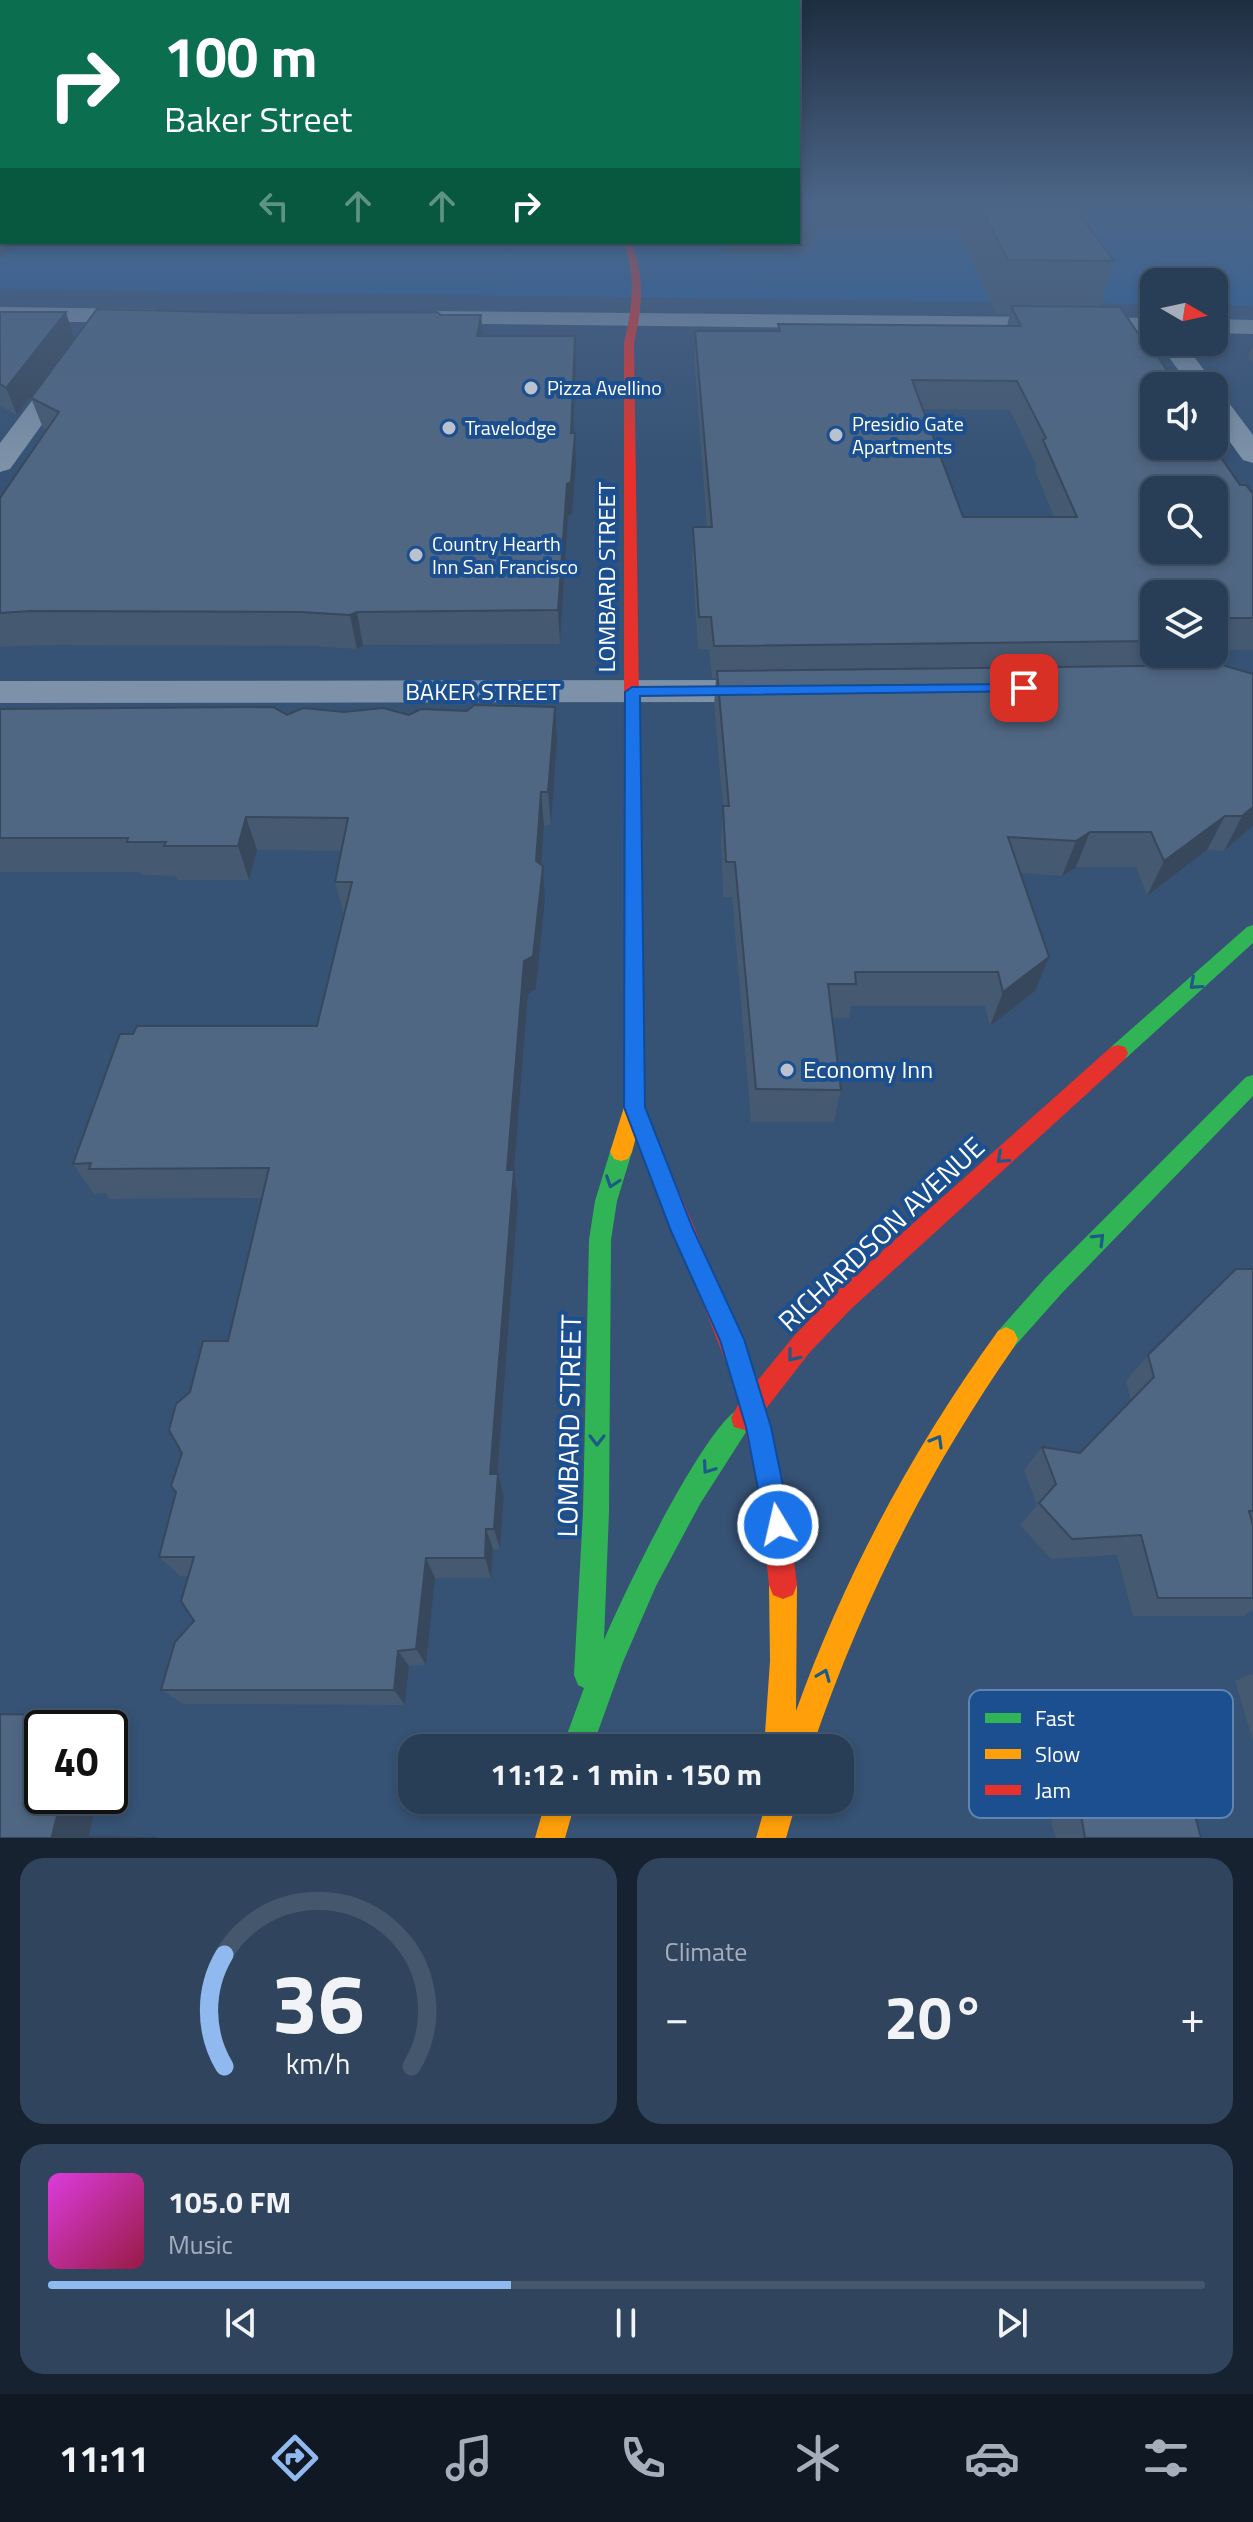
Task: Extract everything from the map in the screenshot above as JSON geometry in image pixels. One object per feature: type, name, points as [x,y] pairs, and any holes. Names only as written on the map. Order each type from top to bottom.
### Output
[{"type":"main road","name":"LOMBARD STREET","points":[[581,1734],[594,1606],[600,1240],[606,1201],[634,1107],[629,343],[637,292]]},
{"type":"main road","name":"RICHARDSON AVENUE","points":[[584,1725],[662,1545],[703,1474],[802,1344],[851,1295],[1253,932]]},
{"type":"main road","points":[[802,1734],[851,1610],[899,1511],[971,1385],[1010,1333],[1054,1285],[1253,1083]]},
{"type":"main road","name":"LOMBARD STREET","points":[[634,1107],[682,1231],[732,1339],[770,1472],[782,1551],[785,1630],[780,1734]]},
{"type":"main road","points":[[550,1838],[557,1814]]},
{"type":"main road","points":[[771,1837],[773,1814]]},
{"type":"main road","points":[[771,1837],[778,1814]]},
{"type":"street","points":[[0,314],[171,316]]},
{"type":"street","points":[[0,463],[107,315]]},
{"type":"street","points":[[403,318],[1140,325]]},
{"type":"street","points":[[1228,326],[1253,327]]},
{"type":"street","points":[[1228,420],[1253,454]]},
{"type":"street","name":"BAKER STREET","points":[[0,692],[812,691]]},
{"type":"shaded area","points":[[213,292],[1140,292],[1140,304]]},
{"type":"shaded area","points":[[1228,292],[1253,292],[1253,306],[1228,305]]},
{"type":"building","points":[[1011,306],[1120,307],[1140,336],[1140,356],[1157,356],[1168,372],[1140,372],[1140,460],[1223,460],[1240,485],[1246,485],[1253,494],[1253,618],[1228,618],[1228,580],[1140,580],[1140,641],[714,646],[711,617],[699,617],[693,527],[712,527],[695,331],[780,331],[778,324],[1021,326]],"holes":[[[912,380],[1017,381],[1046,438],[1043,440],[1077,517],[963,517]]]},
{"type":"building","points":[[97,309],[256,313],[437,312],[441,315],[481,315],[477,336],[575,336],[571,433],[575,433],[571,482],[567,484],[558,610],[357,612],[350,615],[301,612],[0,613],[0,498],[59,412],[31,398]]},
{"type":"building","points":[[0,312],[66,312],[6,388],[0,384]]},
{"type":"building","points":[[1228,667],[1253,674],[1253,807],[1242,816],[1225,816],[1164,861],[1151,832],[1090,832],[1076,841],[1008,837],[1049,957],[1003,992],[998,972],[855,972],[856,984],[828,984],[841,1090],[756,1089],[735,862],[726,862],[723,806],[729,806],[717,671]]},
{"type":"building","points":[[474,705],[555,707],[548,792],[541,792],[536,861],[543,866],[533,956],[524,961],[507,1170],[514,1170],[490,1474],[498,1474],[494,1529],[486,1529],[485,1558],[426,1558],[416,1649],[398,1651],[394,1690],[161,1690],[175,1642],[194,1621],[181,1601],[194,1557],[159,1557],[176,1492],[171,1486],[182,1453],[169,1430],[176,1404],[190,1392],[203,1341],[228,1341],[269,1168],[89,1169],[91,1163],[73,1164],[120,1034],[133,1034],[137,1026],[317,1026],[352,882],[335,882],[348,818],[246,817],[238,846],[164,846],[166,842],[127,842],[128,838],[0,838],[0,709],[273,707],[287,715],[303,708],[344,712],[383,708],[409,715],[421,709],[467,711]]},
{"type":"building","points":[[1236,1269],[1253,1269],[1253,1511],[1249,1511],[1253,1526],[1253,1598],[1158,1598],[1141,1535],[1072,1539],[1039,1503],[1056,1484],[1042,1447],[1080,1453],[1154,1377],[1148,1355]]},
{"type":"building","points":[[0,1714],[24,1715],[24,1814],[58,1814],[52,1836],[157,1838],[0,1838]]},
{"type":"building","points":[[1082,1818],[1196,1818],[1201,1838],[1085,1838]]},
{"type":"traffic: fast","points":[[1118,1053],[1253,932]]},
{"type":"traffic: fast","points":[[1006,1339],[1054,1285],[1253,1083]]},
{"type":"traffic: fast","points":[[588,1675],[596,1512],[600,1240],[606,1201],[621,1152]]},
{"type":"traffic: fast","points":[[582,1734],[609,1661],[647,1576],[691,1495],[743,1418]]},
{"type":"traffic: slow","points":[[621,1152],[634,1107],[632,768]]},
{"type":"traffic: slow","points":[[802,1734],[837,1640],[885,1535],[942,1434],[1006,1339]]},
{"type":"traffic: slow","points":[[780,1734],[784,1661],[783,1585]]},
{"type":"traffic: slow","points":[[550,1838],[557,1814]]},
{"type":"traffic: slow","points":[[771,1838],[778,1814]]},
{"type":"traffic: jam","points":[[632,768],[629,343],[637,292]]},
{"type":"traffic: jam","points":[[743,1418],[802,1344],[843,1301],[1118,1053]]},
{"type":"traffic: jam","points":[[634,1107],[746,1382],[772,1490],[783,1585]]},
{"type":"place","name":"Pizza Avellino","points":[[531,388]]},
{"type":"place","name":"Travelodge","points":[[449,428]]},
{"type":"place","name":"Presidio Gate Apartments","points":[[836,435]]},
{"type":"place","name":"Country Hearth Inn San Francisco","points":[[416,555]]},
{"type":"place","name":"Economy Inn","points":[[787,1070]]},
{"type":"route","points":[[778,1525],[759,1427],[732,1339],[682,1231],[634,1107],[632,692],[1024,688]]}]
